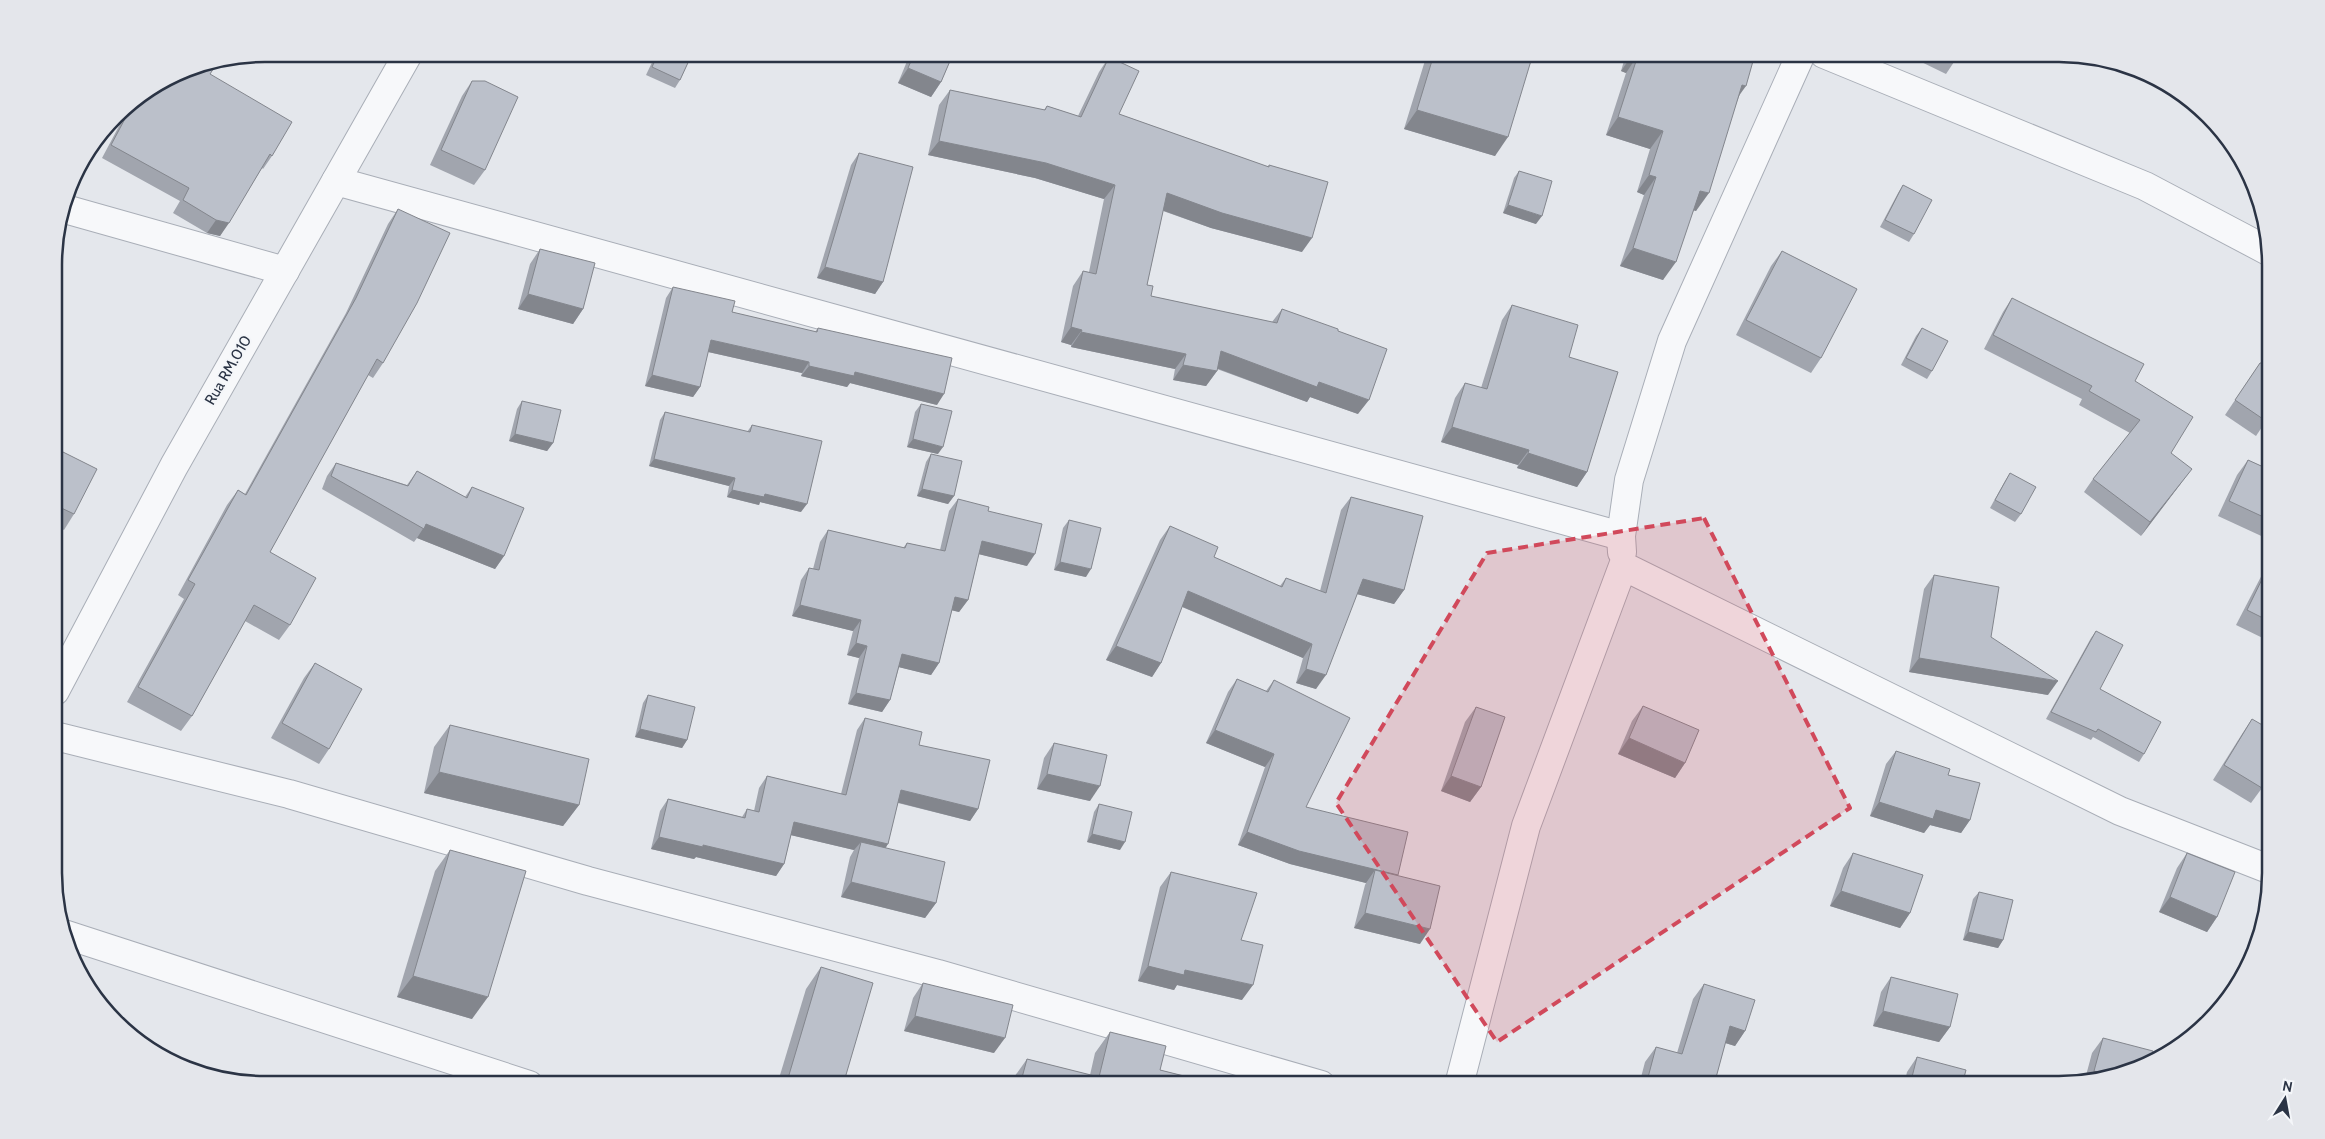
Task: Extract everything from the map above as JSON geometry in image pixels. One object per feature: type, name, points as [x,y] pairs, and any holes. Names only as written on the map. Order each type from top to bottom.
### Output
[{"type":"street","name":"Rua RM.010","points":[[62,678],[174,466],[403,62]]},
{"type":"street","points":[[1461,1076],[1526,826],[1623,566],[1621,536],[1629,480],[1672,341],[1797,62]]},
{"type":"street","points":[[1843,62],[2145,186],[2262,248]]},
{"type":"street","points":[[336,181],[1621,536]]},
{"type":"street","points":[[70,210],[285,271]]},
{"type":"street","points":[[1623,566],[2120,811],[2262,866]]},
{"type":"street","points":[[62,738],[289,794],[588,881],[938,974],[1290,1076]]},
{"type":"street","points":[[72,937],[501,1076]]},
{"type":"highlighted area","points":[[1704,518],[1850,808],[1497,1042],[1336,803],[1487,553]]},
{"type":"building","points":[[654,62],[688,62],[680,80],[652,67]]},
{"type":"building","points":[[911,62],[950,62],[941,82],[908,68]]},
{"type":"building","points":[[1107,62],[1120,62],[1139,71],[1119,114],[1269,167],[1269,165],[1328,182],[1312,238],[1222,213],[1167,193],[1147,285],[1153,286],[1151,296],[1277,323],[1282,309],[1387,349],[1369,400],[1319,382],[1317,387],[1221,351],[1217,371],[1183,365],[1186,354],[1081,332],[1082,330],[1071,327],[1083,271],[1096,274],[1115,185],[1046,163],[939,141],[950,90],[1045,110],[1047,106],[1081,117]]},
{"type":"building","points":[[1432,62],[1531,62],[1508,137],[1417,110]]},
{"type":"building","points":[[1636,62],[1753,62],[1746,86],[1742,85],[1709,193],[1700,191],[1676,262],[1633,248],[1656,177],[1649,175],[1663,131],[1618,117]]},
{"type":"building","points":[[213,69],[210,74],[292,122],[272,156],[270,154],[229,223],[216,220],[183,200],[189,188],[111,145],[124,120],[142,104],[176,83]]},
{"type":"building","points":[[472,81],[485,81],[518,97],[485,170],[441,150]]},
{"type":"building","points":[[859,153],[913,167],[883,282],[825,267]]},
{"type":"building","points":[[1519,171],[1552,181],[1542,216],[1508,205]]},
{"type":"building","points":[[1903,185],[1932,200],[1914,234],[1885,220]]},
{"type":"building","points":[[398,209],[450,233],[417,303],[383,363],[377,359],[270,552],[316,578],[290,625],[254,605],[192,716],[138,687],[195,584],[188,580],[238,490],[246,495],[356,298]]},
{"type":"building","points":[[540,249],[595,263],[583,309],[528,294]]},
{"type":"building","points":[[1782,251],[1857,289],[1821,358],[1746,320]]},
{"type":"building","points":[[673,287],[735,301],[732,312],[817,332],[818,328],[952,358],[944,394],[855,372],[854,376],[809,366],[809,362],[711,340],[700,387],[652,375]]},
{"type":"building","points":[[2012,298],[2144,364],[2135,381],[2193,417],[2171,453],[2192,469],[2150,522],[2093,479],[2140,420],[2089,391],[2092,386],[1993,335]]},
{"type":"building","points":[[1512,305],[1578,325],[1569,357],[1618,372],[1587,472],[1528,453],[1529,450],[1452,427],[1465,383],[1487,389]]},
{"type":"building","points":[[1922,328],[1948,341],[1932,371],[1906,358]]},
{"type":"building","points":[[2260,363],[2262,363],[2262,418],[2235,400]]},
{"type":"building","points":[[522,401],[561,410],[553,443],[515,434]]},
{"type":"building","points":[[921,404],[952,411],[943,447],[913,439]]},
{"type":"building","points":[[665,412],[750,432],[752,425],[822,441],[807,504],[765,494],[764,497],[732,490],[735,478],[654,459]]},
{"type":"building","points":[[62,452],[97,469],[74,514],[62,508]]},
{"type":"building","points":[[931,454],[962,461],[954,496],[922,489]]},
{"type":"building","points":[[2248,460],[2262,466],[2262,516],[2229,501]]},
{"type":"building","points":[[336,463],[408,486],[417,471],[467,498],[472,487],[524,508],[504,556],[426,524],[424,529],[331,476]]},
{"type":"building","points":[[2010,473],[2036,487],[2021,514],[1995,500]]},
{"type":"building","points":[[1351,497],[1423,516],[1404,590],[1363,579],[1326,675],[1306,669],[1312,644],[1188,591],[1161,663],[1116,646],[1170,526],[1218,547],[1214,557],[1282,587],[1286,578],[1326,593]]},
{"type":"building","points":[[958,499],[989,507],[988,511],[1042,524],[1035,554],[982,541],[968,600],[955,597],[939,663],[902,654],[890,700],[856,693],[867,646],[856,643],[861,620],[800,605],[809,568],[819,570],[828,530],[905,548],[907,543],[945,551]]},
{"type":"building","points":[[1069,520],[1101,528],[1091,569],[1060,562]]},
{"type":"building","points":[[1934,575],[1999,587],[1991,637],[2058,681],[1919,658]]},
{"type":"building","points":[[2262,579],[2262,618],[2247,610]]},
{"type":"building","points":[[2096,631],[2123,645],[2100,689],[2161,722],[2144,754],[2098,729],[2096,732],[2051,712]]},
{"type":"building","points":[[315,663],[362,689],[329,749],[282,723]]},
{"type":"building","points":[[1237,679],[1268,692],[1274,680],[1350,718],[1306,807],[1408,832],[1398,875],[1299,851],[1247,832],[1274,754],[1215,730]]},
{"type":"building","points":[[648,695],[695,707],[687,740],[640,729]]},
{"type":"building","points":[[1643,706],[1699,730],[1685,763],[1629,738]]},
{"type":"building","points":[[1476,707],[1505,717],[1481,787],[1451,776]]},
{"type":"building","points":[[865,718],[922,732],[919,745],[990,760],[978,809],[901,790],[888,844],[794,822],[784,864],[659,837],[668,799],[745,818],[747,809],[759,812],[767,776],[846,795]]},
{"type":"building","points":[[2252,719],[2262,725],[2262,788],[2224,765]]},
{"type":"building","points":[[450,725],[589,759],[579,805],[439,772]]},
{"type":"building","points":[[1054,743],[1107,755],[1100,786],[1047,774]]},
{"type":"building","points":[[1896,751],[1950,769],[1948,775],[1980,783],[1970,820],[1936,810],[1933,819],[1879,802]]},
{"type":"building","points":[[1099,804],[1132,812],[1125,842],[1092,834]]},
{"type":"building","points":[[861,842],[945,862],[936,903],[851,882]]},
{"type":"building","points":[[450,850],[526,871],[488,997],[413,976]]},
{"type":"building","points":[[1853,853],[1923,875],[1910,913],[1841,891]]},
{"type":"building","points":[[2187,853],[2235,872],[2217,917],[2170,897]]},
{"type":"building","points":[[1375,870],[1440,886],[1430,929],[1365,913]]},
{"type":"building","points":[[1171,872],[1257,893],[1241,940],[1263,945],[1253,985],[1185,970],[1184,975],[1148,966]]},
{"type":"building","points":[[1979,892],[2013,900],[2003,940],[1968,932]]},
{"type":"building","points":[[821,967],[873,983],[846,1076],[789,1076]]},
{"type":"building","points":[[1891,977],[1958,994],[1950,1027],[1883,1011]]},
{"type":"building","points":[[923,983],[1013,1005],[1005,1038],[915,1016]]},
{"type":"building","points":[[1704,984],[1755,1000],[1745,1031],[1730,1026],[1716,1076],[1648,1076],[1656,1047],[1682,1054]]},
{"type":"building","points":[[1110,1032],[1166,1046],[1160,1070],[1184,1076],[1099,1076]]},
{"type":"building","points":[[2103,1038],[2153,1051],[2149,1056],[2125,1066],[2100,1073],[2094,1071]]},
{"type":"building","points":[[1917,1057],[1966,1070],[1964,1076],[1912,1076]]},
{"type":"building","points":[[1027,1059],[1095,1076],[1022,1076]]}]
